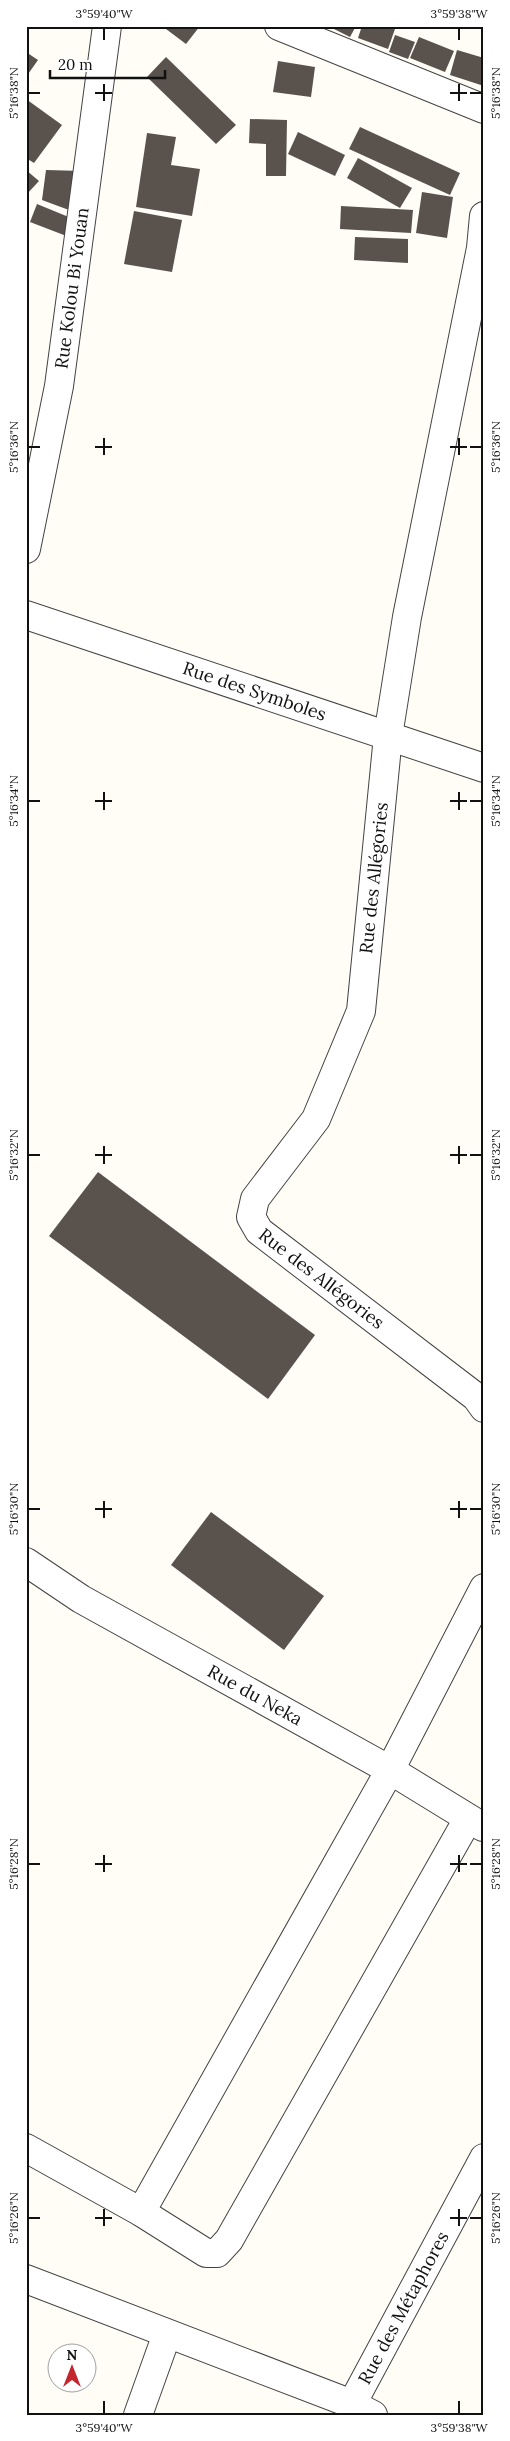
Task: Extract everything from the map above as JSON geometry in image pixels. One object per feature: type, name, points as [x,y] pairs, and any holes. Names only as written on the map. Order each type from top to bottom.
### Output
[{"type":"street","name":"Rue Kolou Bi Youan","points":[[26,549],[59,386],[107,26]]},
{"type":"street","points":[[279,26],[484,109]]},
{"type":"street","name":"Rue des Allégories","points":[[484,216],[481,248],[407,617],[388,736],[361,1011],[316,1119],[255,1199],[251,1217],[259,1231],[476,1397],[484,1408]]},
{"type":"street","name":"Rue des Symboles","points":[[26,614],[484,768]]},
{"type":"street","name":"Rue du Neka","points":[[26,1562],[81,1599],[390,1770],[476,1824]]},
{"type":"street","points":[[141,2212],[390,1770],[484,1588]]},
{"type":"street","points":[[26,2148],[141,2212],[206,2253],[217,2253],[229,2240],[476,1824]]},
{"type":"street","name":"Rue des Métaphores","points":[[362,2410],[484,2158]]},
{"type":"street","points":[[26,2279],[362,2410]]},
{"type":"street","points":[[138,2415],[167,2334]]},
{"type":"building","points":[[162,26],[200,26],[186,44]]},
{"type":"building","points":[[328,26],[356,26],[350,37]]},
{"type":"building","points":[[362,26],[396,26],[388,49],[358,38]]},
{"type":"building","points":[[395,35],[415,42],[408,59],[389,52]]},
{"type":"building","points":[[419,37],[454,51],[445,72],[410,58]]},
{"type":"building","points":[[457,50],[484,58],[484,86],[450,75]]},
{"type":"building","points":[[26,52],[38,60],[26,77]]},
{"type":"building","points":[[166,57],[236,125],[216,144],[147,77]]},
{"type":"building","points":[[278,61],[315,67],[311,97],[273,92]]},
{"type":"building","points":[[26,99],[62,125],[34,163],[26,158]]},
{"type":"building","points":[[250,119],[287,120],[286,176],[266,176],[266,144],[249,143]]},
{"type":"building","points":[[360,127],[460,173],[450,195],[349,149]]},
{"type":"building","points":[[298,132],[345,155],[335,176],[288,154]]},
{"type":"building","points":[[147,133],[176,137],[171,165],[200,169],[192,216],[136,207]]},
{"type":"building","points":[[358,158],[412,188],[400,208],[347,178]]},
{"type":"building","points":[[26,170],[39,181],[26,195]]},
{"type":"building","points":[[46,170],[83,171],[77,213],[42,200]]},
{"type":"building","points":[[422,192],[453,197],[447,238],[416,233]]},
{"type":"building","points":[[37,204],[76,220],[69,237],[30,222]]},
{"type":"building","points":[[341,206],[413,210],[411,233],[340,229]]},
{"type":"building","points":[[134,211],[182,220],[172,272],[124,264]]},
{"type":"building","points":[[355,237],[408,239],[408,263],[354,260]]},
{"type":"building","points":[[98,1172],[315,1335],[268,1399],[49,1236]]},
{"type":"building","points":[[211,1512],[324,1596],[284,1650],[171,1565]]}]
